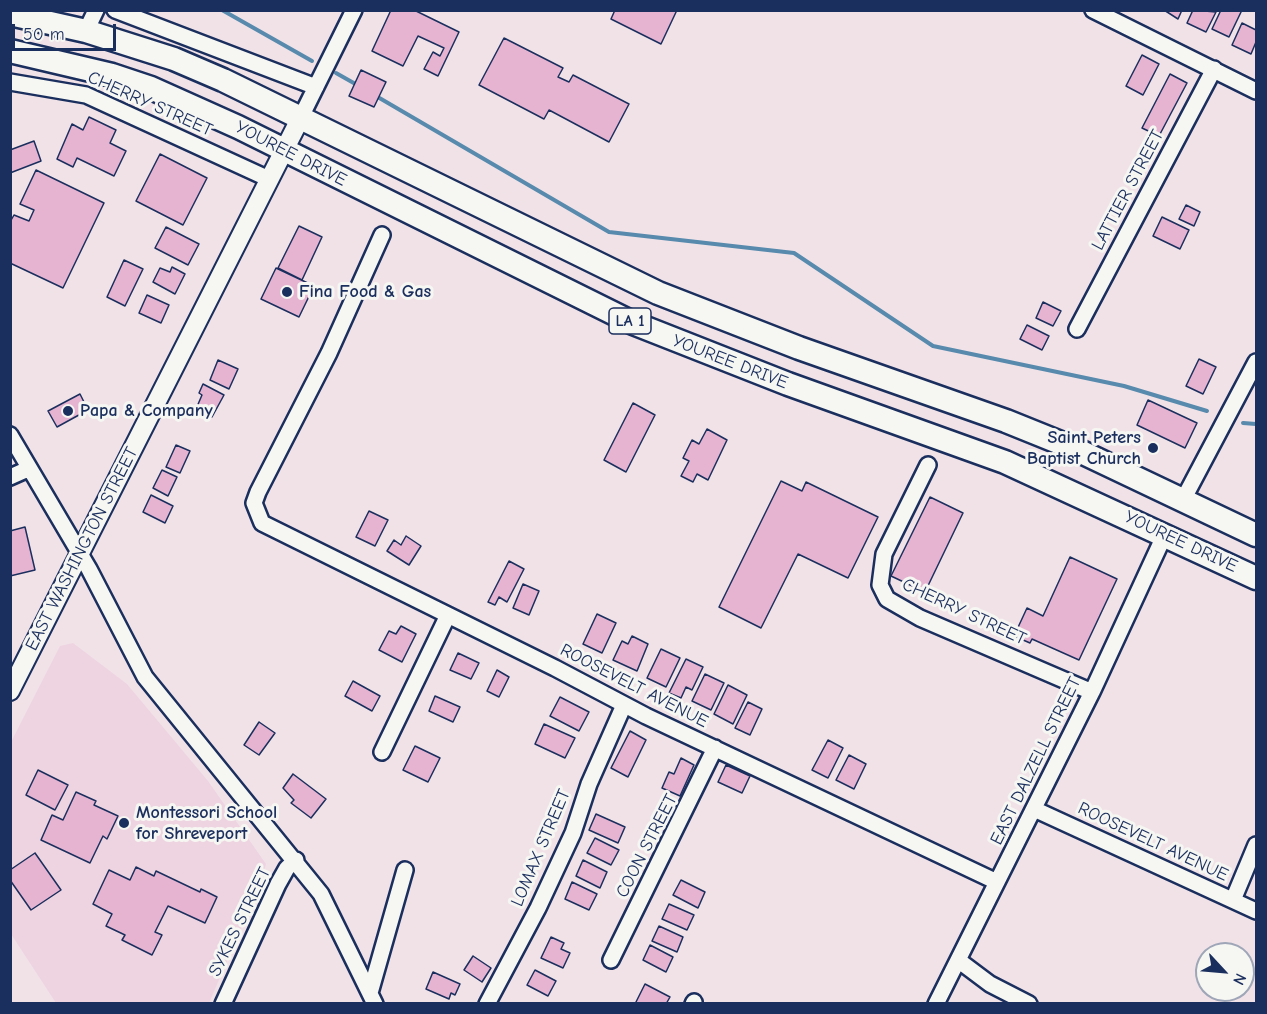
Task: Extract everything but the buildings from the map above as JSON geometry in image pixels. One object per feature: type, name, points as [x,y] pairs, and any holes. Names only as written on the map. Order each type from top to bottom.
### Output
[{"type":"main road","name":"YOUREE DRIVE","points":[[10,14],[91,21],[301,117],[658,293],[789,344],[1006,421],[1257,535]]},
{"type":"main road","name":"YOUREE DRIVE","points":[[10,51],[91,70],[151,88],[238,127],[633,323],[788,384],[1005,462],[1166,534],[1257,578]]},
{"type":"main road","points":[[1166,534],[1183,500]]},
{"type":"street","points":[[115,10],[316,87]]},
{"type":"street","points":[[301,117],[354,10]]},
{"type":"street","points":[[1092,10],[1257,91]]},
{"type":"street","name":"LATTIER STREET","points":[[1077,329],[1214,69]]},
{"type":"street","name":"CHERRY STREET","points":[[10,82],[86,94],[269,179]]},
{"type":"street","name":"EAST WASHINGTON STREET","points":[[10,691],[301,117]]},
{"type":"street","name":"ROOSEVELT AVENUE","points":[[382,235],[329,353],[258,492],[254,502],[258,517],[268,527],[624,705],[997,882]]},
{"type":"street","points":[[1183,500],[1257,362]]},
{"type":"street","points":[[10,435],[80,554],[145,677],[296,860],[332,913],[372,998]]},
{"type":"street","name":"CHERRY STREET","points":[[928,465],[884,554],[879,573],[880,585],[887,599],[920,618],[1092,692]]},
{"type":"street","points":[[10,477],[28,469]]},
{"type":"street","name":"EAST DALZELL STREET","points":[[936,1004],[1092,692],[1166,534]]},
{"type":"street","points":[[382,752],[448,615]]},
{"type":"street","name":"LOMAX STREET","points":[[486,1004],[538,908],[573,832],[589,784],[624,705]]},
{"type":"street","name":"COON STREET","points":[[611,960],[715,748]]},
{"type":"street","name":"ROOSEVELT AVENUE","points":[[1034,809],[1257,911]]},
{"type":"street","points":[[1233,900],[1257,845]]},
{"type":"street","name":"SYKES STREET","points":[[223,1004],[278,884],[287,868],[296,860]]},
{"type":"street","points":[[372,998],[405,870]]},
{"type":"street","points":[[958,960],[990,984],[1029,1004]]},
{"type":"shaded area","name":"Montessori School for Shreveport","points":[[73,643],[127,684],[208,781],[266,864],[261,883],[209,1003],[56,1003],[11,934],[10,744],[60,646]]},
{"type":"waterway","points":[[222,10],[312,61]]},
{"type":"waterway","points":[[336,73],[359,86]]},
{"type":"waterway","points":[[376,96],[609,232],[794,253],[933,346],[1124,386],[1207,411]]},
{"type":"waterway","points":[[1243,423],[1256,424]]},
{"type":"place","name":"Fina Food & Gas","points":[[287,292]]},
{"type":"place","name":"Papa & Company","points":[[68,411]]},
{"type":"place","name":"Saint Peters Baptist Church","points":[[1153,448]]},
{"type":"place","name":"Montessori School for Shreveport","points":[[124,823]]}]
